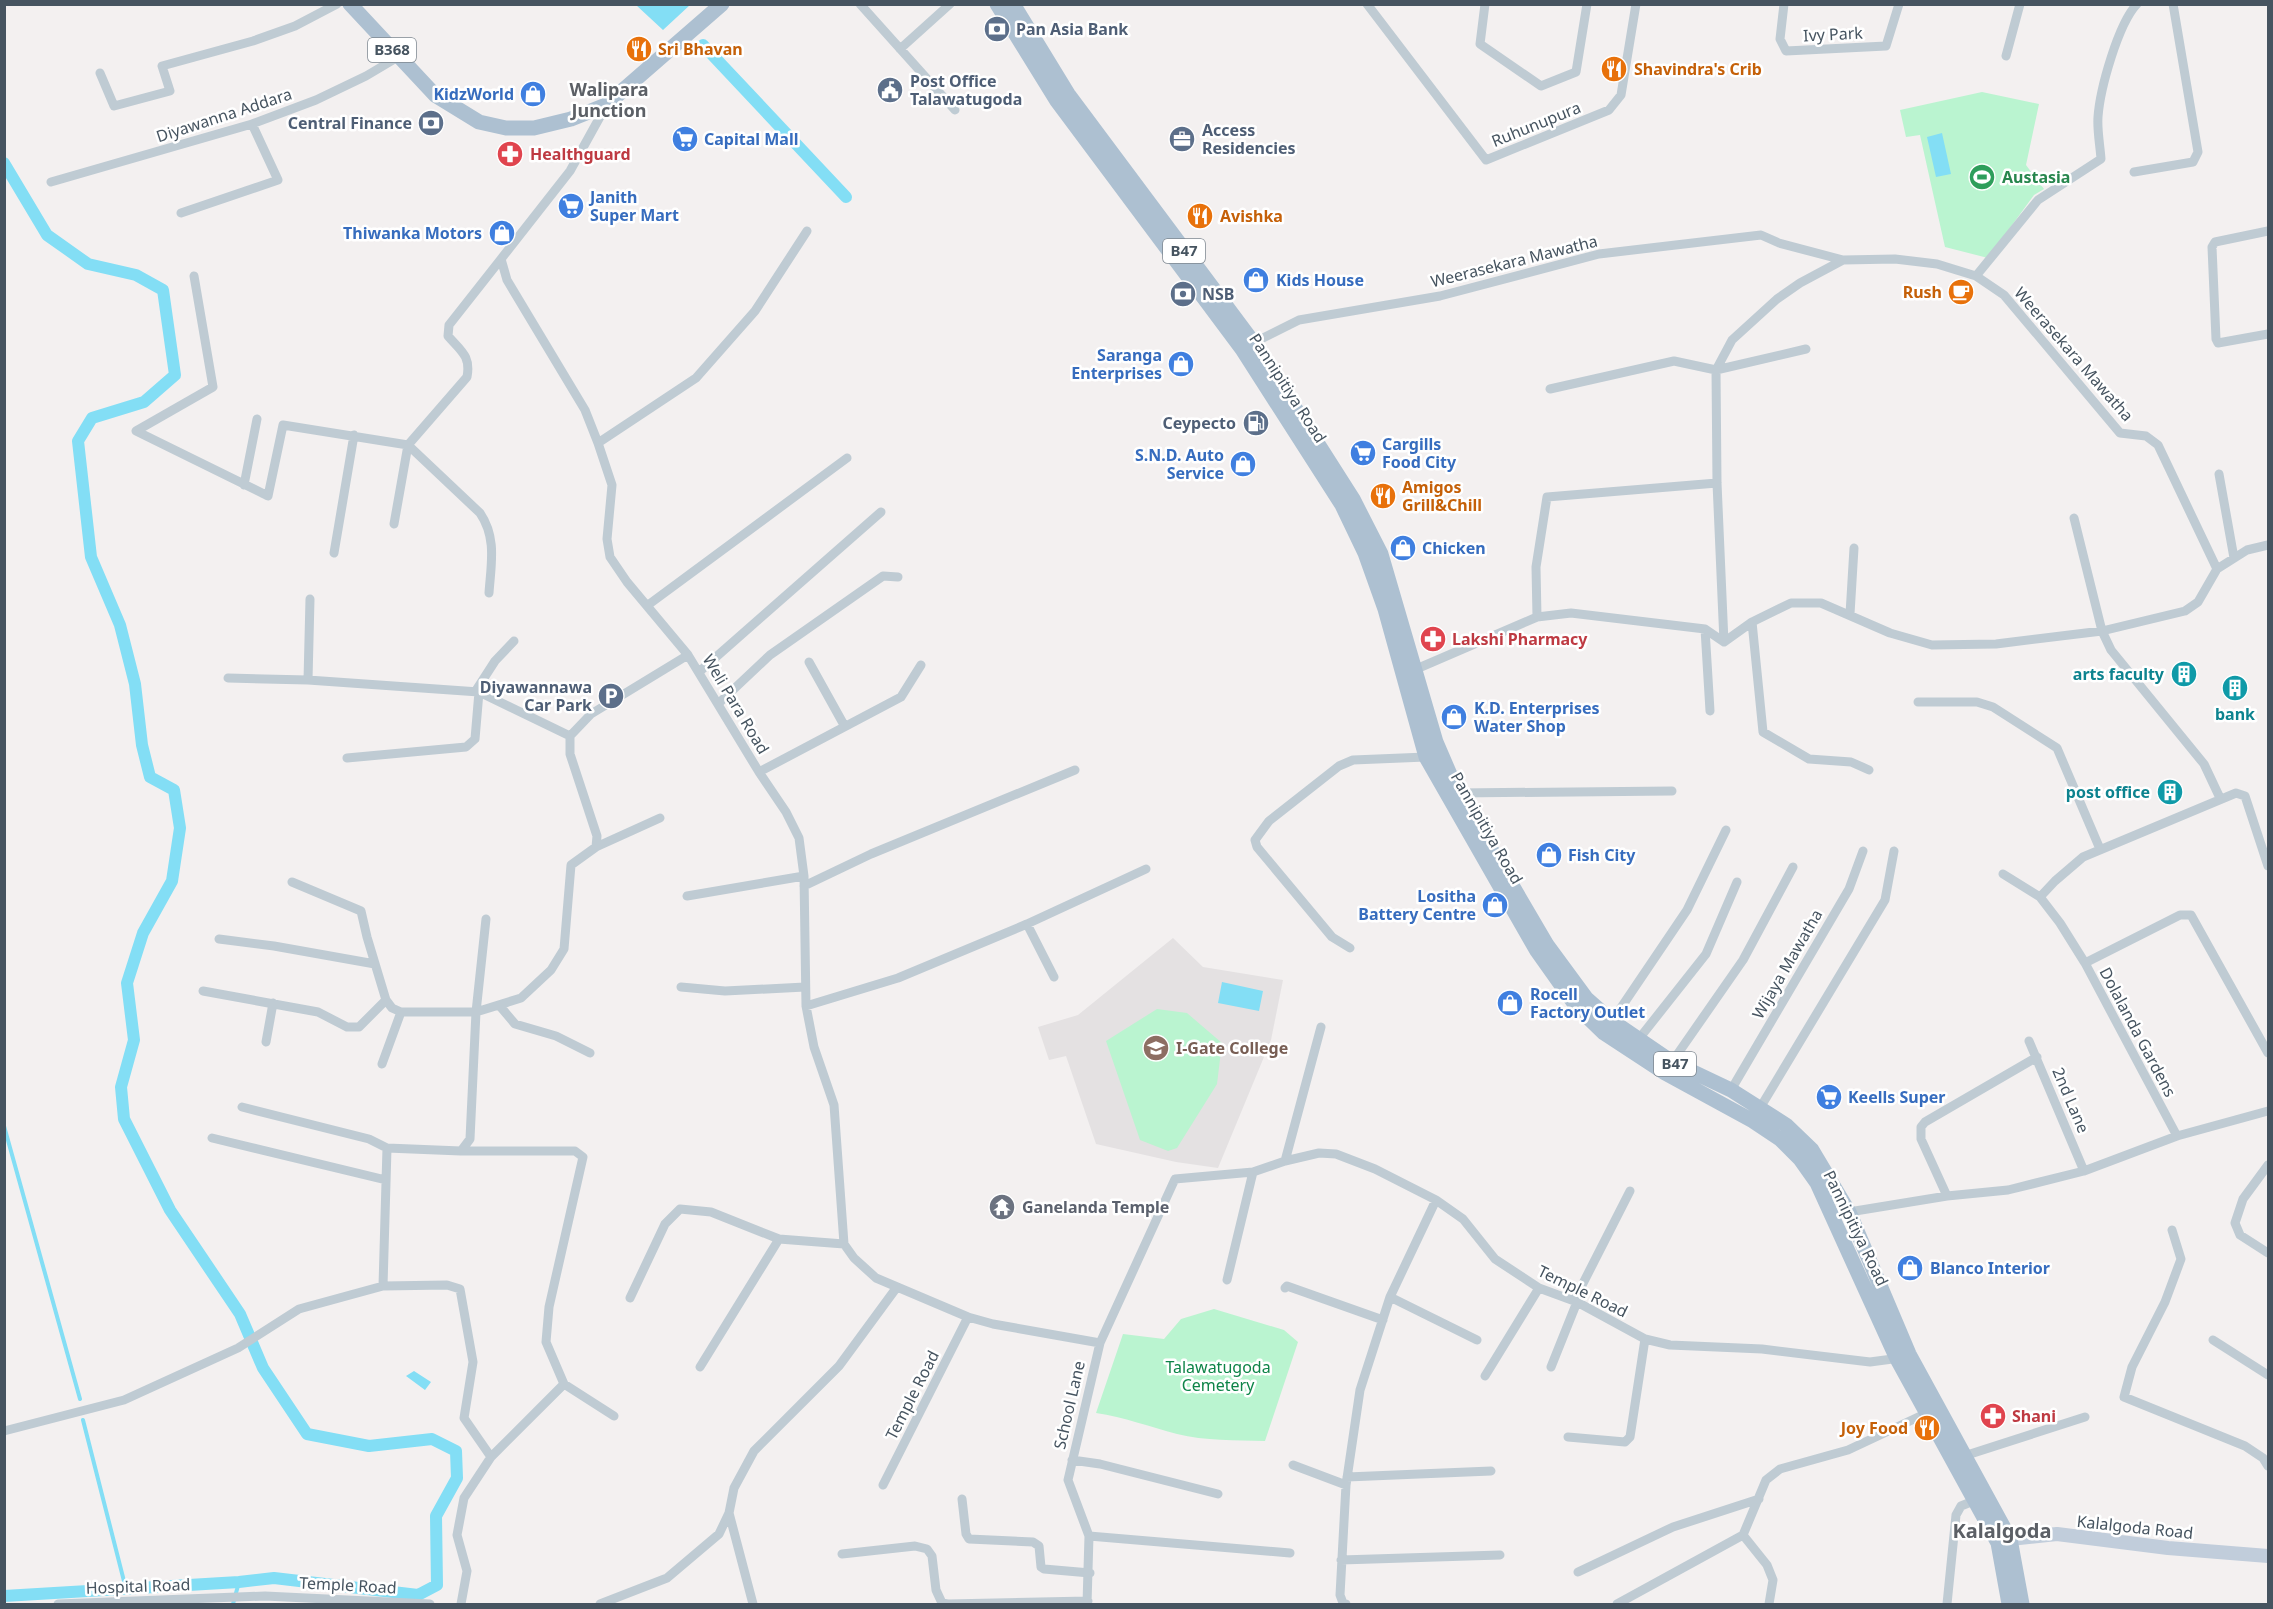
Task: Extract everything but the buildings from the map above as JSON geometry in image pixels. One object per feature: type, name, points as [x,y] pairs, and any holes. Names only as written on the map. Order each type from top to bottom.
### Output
[{"type":"main road","name":"B368","points":[[350,4],[435,95],[479,122],[506,128],[534,128],[571,119],[606,105],[722,4]]},
{"type":"main road","name":"Pannipitiya Road","points":[[997,4],[1057,101],[1247,346],[1342,506],[1365,553],[1384,609],[1426,757],[1537,951],[1576,1006],[1604,1033],[1665,1073],[1753,1120],[1780,1139],[1800,1159],[1816,1183],[1903,1357],[1933,1410],[1976,1500],[2004,1541],[2009,1605]]},
{"type":"main road","name":"Pannipitiya Road","points":[[1013,4],[1068,94],[1353,499],[1381,554],[1436,742],[1458,793],[1547,945],[1586,998],[1612,1021],[1672,1062],[1731,1090],[1760,1108],[1786,1125],[1812,1150],[1849,1212],[1903,1357]]},
{"type":"main road","name":"Pannipitiya Road","points":[[1933,1410],[1964,1456],[2004,1541],[2022,1605]]},
{"type":"street","points":[[100,74],[114,106],[170,91],[162,66],[253,41],[295,26],[337,4]]},
{"type":"street","points":[[860,4],[955,110]]},
{"type":"street","points":[[900,49],[950,4]]},
{"type":"street","name":"Ruhunupura","points":[[1367,4],[1486,160],[1609,110],[1621,95],[1636,4]]},
{"type":"street","name":"Ruhunupura","points":[[1485,4],[1480,44],[1541,86],[1576,72],[1587,4]]},
{"type":"street","name":"Ivy Park","points":[[1784,4],[1780,39],[1786,51],[1886,46],[1899,4]]},
{"type":"street","points":[[2006,56],[2020,4]]},
{"type":"street","points":[[1976,276],[2038,200],[2101,159],[2098,117],[2109,64],[2128,14],[2137,4]]},
{"type":"street","points":[[2134,172],[2193,162],[2198,152],[2173,4]]},
{"type":"street","name":"Diyawanna Addara","points":[[51,182],[252,124],[316,100],[399,57]]},
{"type":"street","points":[[394,524],[408,445],[467,376],[469,365],[467,358],[448,336],[449,325],[570,171],[606,105]]},
{"type":"street","points":[[181,213],[278,180],[252,124]]},
{"type":"street","points":[[598,442],[696,378],[755,311],[807,231]]},
{"type":"street","points":[[2268,231],[2215,242],[2212,247],[2218,343],[2268,334]]},
{"type":"street","name":"Weerasekara Mawatha","points":[[1247,346],[1299,320],[1440,296],[1599,254],[1761,235],[1779,243],[1843,260],[1895,259],[1937,264],[1976,276],[2004,295],[2120,433],[2146,436],[2158,445],[2217,569]]},
{"type":"street","name":"Weli Para Road","points":[[501,260],[507,280],[585,410],[598,442],[612,485],[606,539],[610,557],[627,582],[688,655],[786,812],[799,838],[804,881],[806,1006],[814,1047],[834,1105],[844,1244]]},
{"type":"street","points":[[1724,642],[1717,483],[1716,370],[1732,340],[1777,299],[1843,260]]},
{"type":"street","points":[[194,276],[213,387],[136,431],[268,496],[282,425],[408,445],[480,513],[487,523],[493,545],[489,593]]},
{"type":"street","points":[[1550,389],[1674,361],[1716,370],[1806,349]]},
{"type":"street","points":[[244,485],[257,419]]},
{"type":"street","points":[[334,553],[354,435]]},
{"type":"street","points":[[648,605],[847,458]]},
{"type":"street","points":[[2219,474],[2234,558]]},
{"type":"street","points":[[1537,617],[1536,567],[1547,497],[1717,483]]},
{"type":"street","points":[[699,672],[881,512]]},
{"type":"street","points":[[2074,518],[2102,631],[2111,650],[2204,764],[2220,798]]},
{"type":"street","points":[[1724,642],[1752,622],[1791,603],[1821,603],[1890,633],[1932,645],[1996,644],[2102,631],[2185,611],[2198,602],[2217,569],[2247,550],[2268,545]]},
{"type":"street","points":[[1850,614],[1854,548]]},
{"type":"street","points":[[718,704],[770,655],[882,576],[898,577]]},
{"type":"street","points":[[308,680],[310,599]]},
{"type":"street","points":[[1414,670],[1537,617],[1571,614],[1705,629],[1724,642]]},
{"type":"street","points":[[1752,622],[1763,732],[1809,759],[1851,762],[1869,770]]},
{"type":"street","points":[[1705,629],[1710,711]]},
{"type":"street","points":[[347,758],[466,747],[475,739],[477,692],[495,661],[514,641]]},
{"type":"street","points":[[596,847],[597,836],[570,754],[570,736],[591,714],[688,655]]},
{"type":"street","points":[[809,662],[844,725]]},
{"type":"street","points":[[759,772],[844,725],[901,697],[921,665]]},
{"type":"street","points":[[228,678],[308,680],[477,692],[570,736]]},
{"type":"street","points":[[1918,702],[1977,702],[1993,707],[2057,748],[2100,849]]},
{"type":"street","points":[[1350,948],[1332,937],[1257,847],[1255,840],[1269,821],[1339,766],[1353,760],[1426,757]]},
{"type":"street","points":[[687,896],[804,881],[1075,770]]},
{"type":"street","points":[[1458,793],[1672,791]]},
{"type":"street","points":[[2040,897],[2083,857],[2235,793],[2245,796],[2268,866]]},
{"type":"street","points":[[292,882],[361,911],[386,1000],[392,1008],[401,1012],[476,1012],[521,998],[551,970],[564,950],[570,865],[596,847],[660,818]]},
{"type":"street","points":[[1612,1021],[1686,910],[1726,830]]},
{"type":"street","name":"Wijaya Mawatha","points":[[1731,1090],[1849,889],[1863,850]]},
{"type":"street","points":[[1760,1108],[1885,900],[1894,851]]},
{"type":"street","points":[[1672,1062],[1743,960],[1793,867]]},
{"type":"street","points":[[806,1006],[898,978],[1027,924],[1146,869]]},
{"type":"street","points":[[2003,874],[2040,897],[2060,923],[2085,963]]},
{"type":"street","points":[[1638,1040],[1706,954],[1737,882]]},
{"type":"street","name":"Dolalanda Gardens","points":[[2177,1136],[2085,963],[2181,915],[2192,915],[2268,1053]]},
{"type":"street","points":[[461,1150],[471,1139],[476,1012],[486,919]]},
{"type":"street","points":[[1027,924],[1054,977]]},
{"type":"street","points":[[219,939],[375,964]]},
{"type":"street","points":[[681,987],[725,991],[805,987]]},
{"type":"street","points":[[203,991],[318,1012],[348,1027],[359,1027],[386,1000]]},
{"type":"street","points":[[266,1042],[273,1003]]},
{"type":"street","points":[[499,1005],[515,1024],[556,1036],[590,1053]]},
{"type":"street","points":[[381,1064],[401,1012]]},
{"type":"street","points":[[1285,1161],[1321,1027]]},
{"type":"street","name":"2nd Lane","points":[[2029,1041],[2084,1171]]},
{"type":"street","points":[[1947,1196],[1921,1139],[1921,1127],[2037,1057]]},
{"type":"street","points":[[242,1107],[369,1139],[387,1148],[576,1151],[583,1157],[549,1307],[546,1342],[564,1384],[614,1416]]},
{"type":"street","points":[[1849,1212],[1947,1196],[2008,1190],[2084,1171],[2177,1136],[2268,1111]]},
{"type":"street","points":[[212,1138],[386,1180]]},
{"type":"street","points":[[383,1286],[387,1148]]},
{"type":"street","name":"Temple Road","points":[[1100,1342],[1175,1179],[1253,1172],[1319,1153],[1336,1154],[1375,1169],[1436,1200],[1463,1220],[1495,1259],[1539,1288],[1576,1302],[1645,1339],[1670,1345],[1762,1349],[1870,1362],[1903,1357]]},
{"type":"street","points":[[2268,1166],[2243,1199],[2235,1223],[2240,1235],[2268,1253]]},
{"type":"street","points":[[1227,1280],[1253,1172]]},
{"type":"street","points":[[1551,1367],[1576,1302],[1630,1191]]},
{"type":"street","points":[[1346,1605],[1343,1604],[1340,1595],[1346,1481],[1360,1389],[1390,1297],[1436,1200]]},
{"type":"street","points":[[630,1298],[664,1224],[680,1209],[711,1212],[779,1239],[844,1244],[854,1258],[876,1278],[968,1317]]},
{"type":"street","points":[[2172,1230],[2181,1259],[2165,1302],[2132,1367],[2124,1397],[2245,1446],[2263,1458],[2268,1466]]},
{"type":"street","points":[[700,1367],[779,1239]]},
{"type":"street","points":[[4,1431],[124,1400],[238,1348],[299,1309],[383,1286],[447,1285],[460,1289],[473,1362],[465,1418],[491,1456]]},
{"type":"street","points":[[1285,1288],[1287,1286],[1383,1320]]},
{"type":"street","points":[[600,1605],[667,1578],[719,1533],[729,1513],[734,1488],[754,1451],[839,1366],[897,1287]]},
{"type":"street","points":[[1485,1376],[1539,1288]]},
{"type":"street","points":[[1390,1297],[1477,1340]]},
{"type":"street","name":"Temple Road","points":[[884,1485],[968,1317]]},
{"type":"street","name":"School Lane","points":[[968,1317],[993,1324],[1100,1342],[1068,1480],[1089,1536],[1088,1603]]},
{"type":"street","points":[[1568,1437],[1626,1442],[1630,1437],[1645,1339]]},
{"type":"street","points":[[2213,1340],[2268,1375]]},
{"type":"street","points":[[461,1605],[467,1571],[457,1535],[464,1498],[491,1456],[564,1384]]},
{"type":"street","points":[[1617,1605],[1743,1535],[1766,1480],[1780,1469],[1848,1450],[1933,1410]]},
{"type":"street","points":[[1964,1456],[2085,1417]]},
{"type":"street","points":[[1072,1460],[1100,1464],[1218,1494]]},
{"type":"street","points":[[1293,1465],[1346,1481],[1491,1471]]},
{"type":"street","points":[[962,1499],[966,1534],[969,1539],[1034,1542],[1039,1546],[1041,1567],[1044,1569],[1090,1574]]},
{"type":"street","points":[[1578,1572],[1673,1527],[1759,1499]]},
{"type":"street","points":[[1947,1605],[1956,1515],[1961,1506],[1976,1500]]},
{"type":"street","points":[[729,1513],[753,1605]]},
{"type":"street","name":"Kalalgoda Road","points":[[2004,1541],[2057,1534],[2168,1548],[2267,1554],[2268,1556]]},
{"type":"street","points":[[1743,1535],[1767,1565],[1773,1580],[1769,1605]]},
{"type":"street","points":[[1089,1536],[1290,1553]]},
{"type":"street","points":[[842,1554],[915,1546],[927,1549],[932,1556],[936,1590],[942,1603],[948,1605],[1088,1603]]},
{"type":"street","points":[[1341,1560],[1500,1555]]},
{"type":"street","name":"Temple Road","points":[[220,1598],[265,1596],[430,1605]]},
{"type":"street","name":"Hospital Road","points":[[58,1605],[220,1598]]},
{"type":"shaded area","name":"I-Gate College","points":[[1173,938],[1203,967],[1283,980],[1271,1040],[1218,1168],[1176,1162],[1096,1144],[1066,1056],[1049,1060],[1038,1027],[1078,1015]]},
{"type":"green space","name":"Austasia","points":[[1982,92],[2039,104],[2026,165],[2044,189],[2034,195],[1988,258],[1945,247],[1920,135],[1906,137],[1900,110]]},
{"type":"green space","points":[[1157,1009],[1187,1013],[1222,1043],[1217,1084],[1177,1148],[1168,1151],[1140,1140],[1106,1041]]},
{"type":"green space","name":"Talawatugoda Cemetery","points":[[1214,1309],[1284,1330],[1298,1342],[1265,1441],[1198,1438],[1096,1413],[1123,1334],[1164,1339],[1181,1319]]},
{"type":"water","points":[[636,5],[690,5],[663,30]]},
{"type":"water","points":[[1942,133],[1951,174],[1936,177],[1927,137]]},
{"type":"water","points":[[1222,982],[1263,991],[1259,1011],[1218,1003]]},
{"type":"water","points":[[414,1371],[431,1382],[425,1390],[406,1376]]},
{"type":"waterway","points":[[703,45],[846,197]]},
{"type":"waterway","points":[[4,163],[47,235],[88,264],[136,275],[163,290],[175,375],[144,402],[92,418],[78,441],[91,557],[120,625],[135,684],[142,745],[150,777],[174,790],[180,828],[172,881],[143,933],[127,983],[134,1040],[121,1087],[124,1119],[170,1210],[240,1314],[263,1368],[307,1434],[369,1446],[432,1439],[456,1451],[457,1478],[436,1516],[437,1585],[418,1595],[274,1578],[4,1596]]},
{"type":"waterway","points":[[4,1126],[80,1399]]},
{"type":"waterway","points":[[83,1420],[126,1589]]},
{"type":"waterway","points":[[233,1604],[239,1582]]},
{"type":"place","name":"Pan Asia Bank","points":[[997,29]]},
{"type":"place","name":"Sri Bhavan","points":[[639,49]]},
{"type":"place","name":"Shavindra's Crib","points":[[1614,69]]},
{"type":"place","name":"Post Office Talawatugoda","points":[[890,90]]},
{"type":"place","name":"KidzWorld","points":[[533,94]]},
{"type":"place","name":"Central Finance","points":[[431,123]]},
{"type":"place","name":"Capital Mall","points":[[685,139]]},
{"type":"place","name":"Access Residencies","points":[[1182,139]]},
{"type":"place","name":"Healthguard","points":[[510,154]]},
{"type":"place","name":"Austasia","points":[[1982,177]]},
{"type":"place","name":"Janith Super Mart","points":[[571,206]]},
{"type":"place","name":"Avishka","points":[[1200,216]]},
{"type":"place","name":"Thiwanka Motors","points":[[502,233]]},
{"type":"place","name":"Kids House","points":[[1256,280]]},
{"type":"place","name":"Rush","points":[[1961,292]]},
{"type":"place","name":"NSB","points":[[1183,294]]},
{"type":"place","name":"Saranga Enterprises","points":[[1181,364]]},
{"type":"place","name":"Ceypecto","points":[[1256,423]]},
{"type":"place","name":"Cargills Food City","points":[[1363,453]]},
{"type":"place","name":"S.N.D. Auto Service","points":[[1243,464]]},
{"type":"place","name":"Amigos Grill&Chill","points":[[1383,496]]},
{"type":"place","name":"Chicken","points":[[1403,548]]},
{"type":"place","name":"Lakshi Pharmacy","points":[[1433,639]]},
{"type":"place","name":"arts faculty","points":[[2184,674]]},
{"type":"place","name":"bank","points":[[2235,688]]},
{"type":"place","name":"Diyawannawa Car Park","points":[[611,696]]},
{"type":"place","name":"K.D. Enterprises Water Shop","points":[[1454,717]]},
{"type":"place","name":"post office","points":[[2170,792]]},
{"type":"place","name":"Fish City","points":[[1549,855]]},
{"type":"place","name":"Lositha Battery Centre","points":[[1495,905]]},
{"type":"place","name":"Rocell Factory Outlet","points":[[1510,1003]]},
{"type":"place","name":"I-Gate College","points":[[1156,1048]]},
{"type":"place","name":"Keells Super","points":[[1829,1097]]},
{"type":"place","name":"Ganelanda Temple","points":[[1002,1207]]},
{"type":"place","name":"Blanco Interior","points":[[1910,1268]]},
{"type":"place","name":"Shani","points":[[1993,1416]]},
{"type":"place","name":"Joy Food","points":[[1927,1428]]},
{"type":"district","name":"Walipara Junction","points":[[609,100]]},
{"type":"district","name":"Kalalgoda","points":[[2002,1531]]}]
